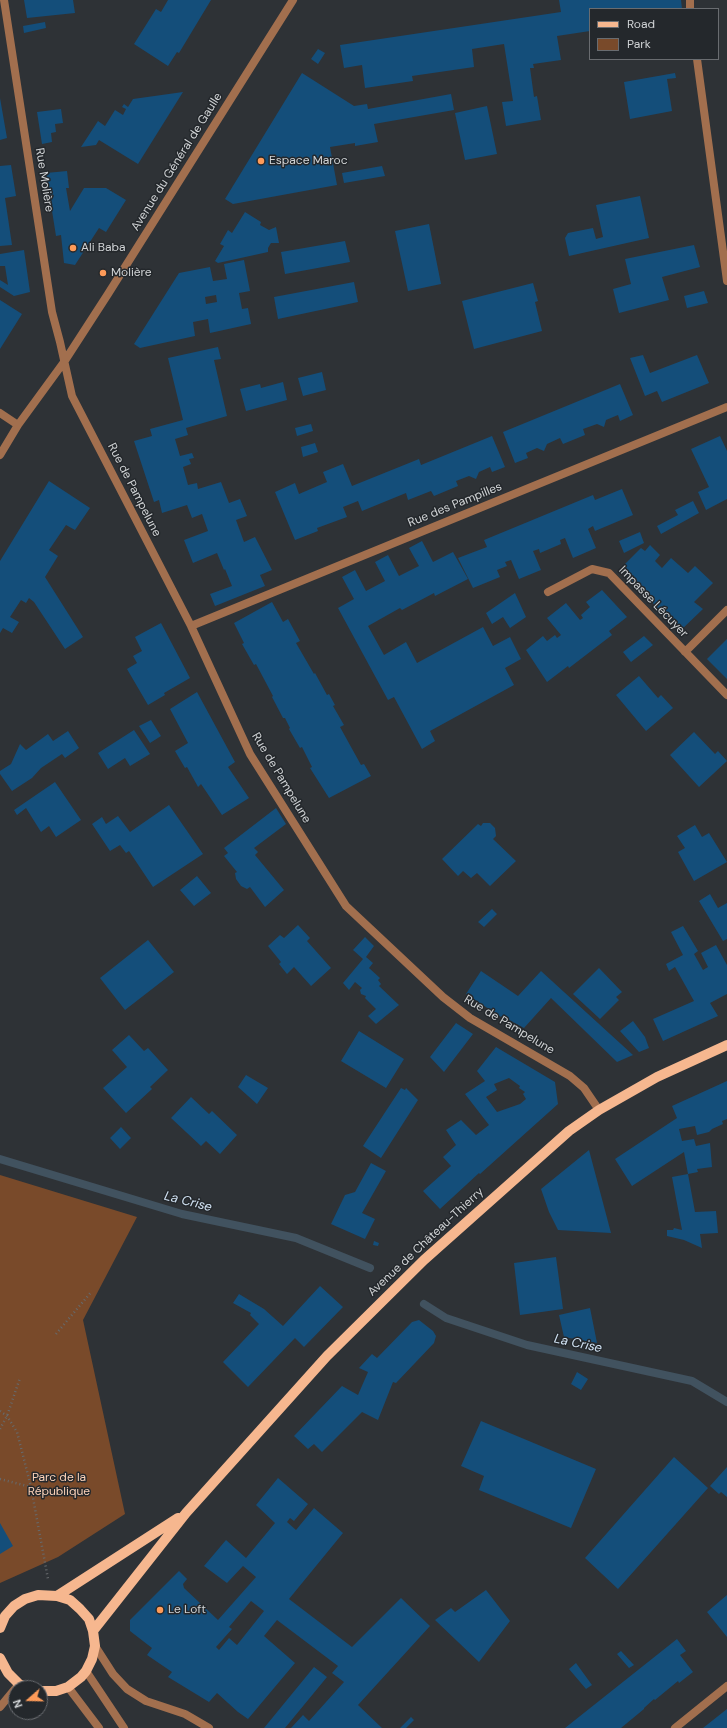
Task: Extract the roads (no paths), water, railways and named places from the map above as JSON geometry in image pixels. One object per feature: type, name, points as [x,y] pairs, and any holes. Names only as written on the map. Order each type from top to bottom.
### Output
[{"type":"main road","name":"Avenue de Château-Thierry","points":[[186,1513],[328,1356],[375,1308],[424,1260],[564,1136],[599,1110],[657,1077],[727,1045]]},
{"type":"main road","points":[[54,1595],[186,1513]]},
{"type":"main road","points":[[93,1631],[186,1513]]},
{"type":"main road","points":[[0,1628],[3,1617],[14,1606],[25,1599],[38,1595],[54,1595],[70,1600],[89,1619],[93,1631],[95,1646],[92,1659],[86,1671],[68,1687],[56,1691],[48,1691]]},
{"type":"main road","points":[[0,1658],[8,1673],[17,1680]]},
{"type":"street","name":"Rue Molière","points":[[4,0],[52,312],[64,362]]},
{"type":"street","name":"Avenue du Général de Gaulle","points":[[0,455],[18,425],[64,362],[293,0]]},
{"type":"street","points":[[697,60],[727,281]]},
{"type":"street","name":"Rue de Pampelune","points":[[64,362],[72,396],[191,626],[250,754],[346,906],[443,997],[470,1018],[570,1076],[584,1088],[599,1110]]},
{"type":"street","name":"Rue des Pampilles","points":[[191,626],[727,407]]},
{"type":"street","points":[[0,413],[18,425]]},
{"type":"street","name":"Impasse Lécuyer","points":[[548,592],[592,569],[609,573],[727,694]]},
{"type":"street","points":[[685,652],[727,610]]},
{"type":"street","points":[[95,1646],[113,1674],[127,1690],[146,1701],[185,1714],[209,1728]]},
{"type":"street","points":[[86,1671],[124,1728]]},
{"type":"street","points":[[675,1728],[727,1686]]},
{"type":"street","points":[[68,1687],[99,1728]]},
{"type":"street","points":[[0,1707],[8,1700]]},
{"type":"waterway","name":"La Crise","points":[[0,1159],[182,1214],[296,1238],[370,1268]]},
{"type":"waterway","name":"La Crise","points":[[424,1304],[446,1318],[527,1345],[692,1381],[727,1402]]},
{"type":"place","name":"Espace Maroc","points":[[261,161]]},
{"type":"place","name":"Ali Baba","points":[[73,248]]},
{"type":"place","name":"Molière","points":[[103,273]]},
{"type":"place","name":"Le Loft","points":[[160,1610]]},
{"type":"park label","name":"Parc de la République","points":[[59,1485]]}]
